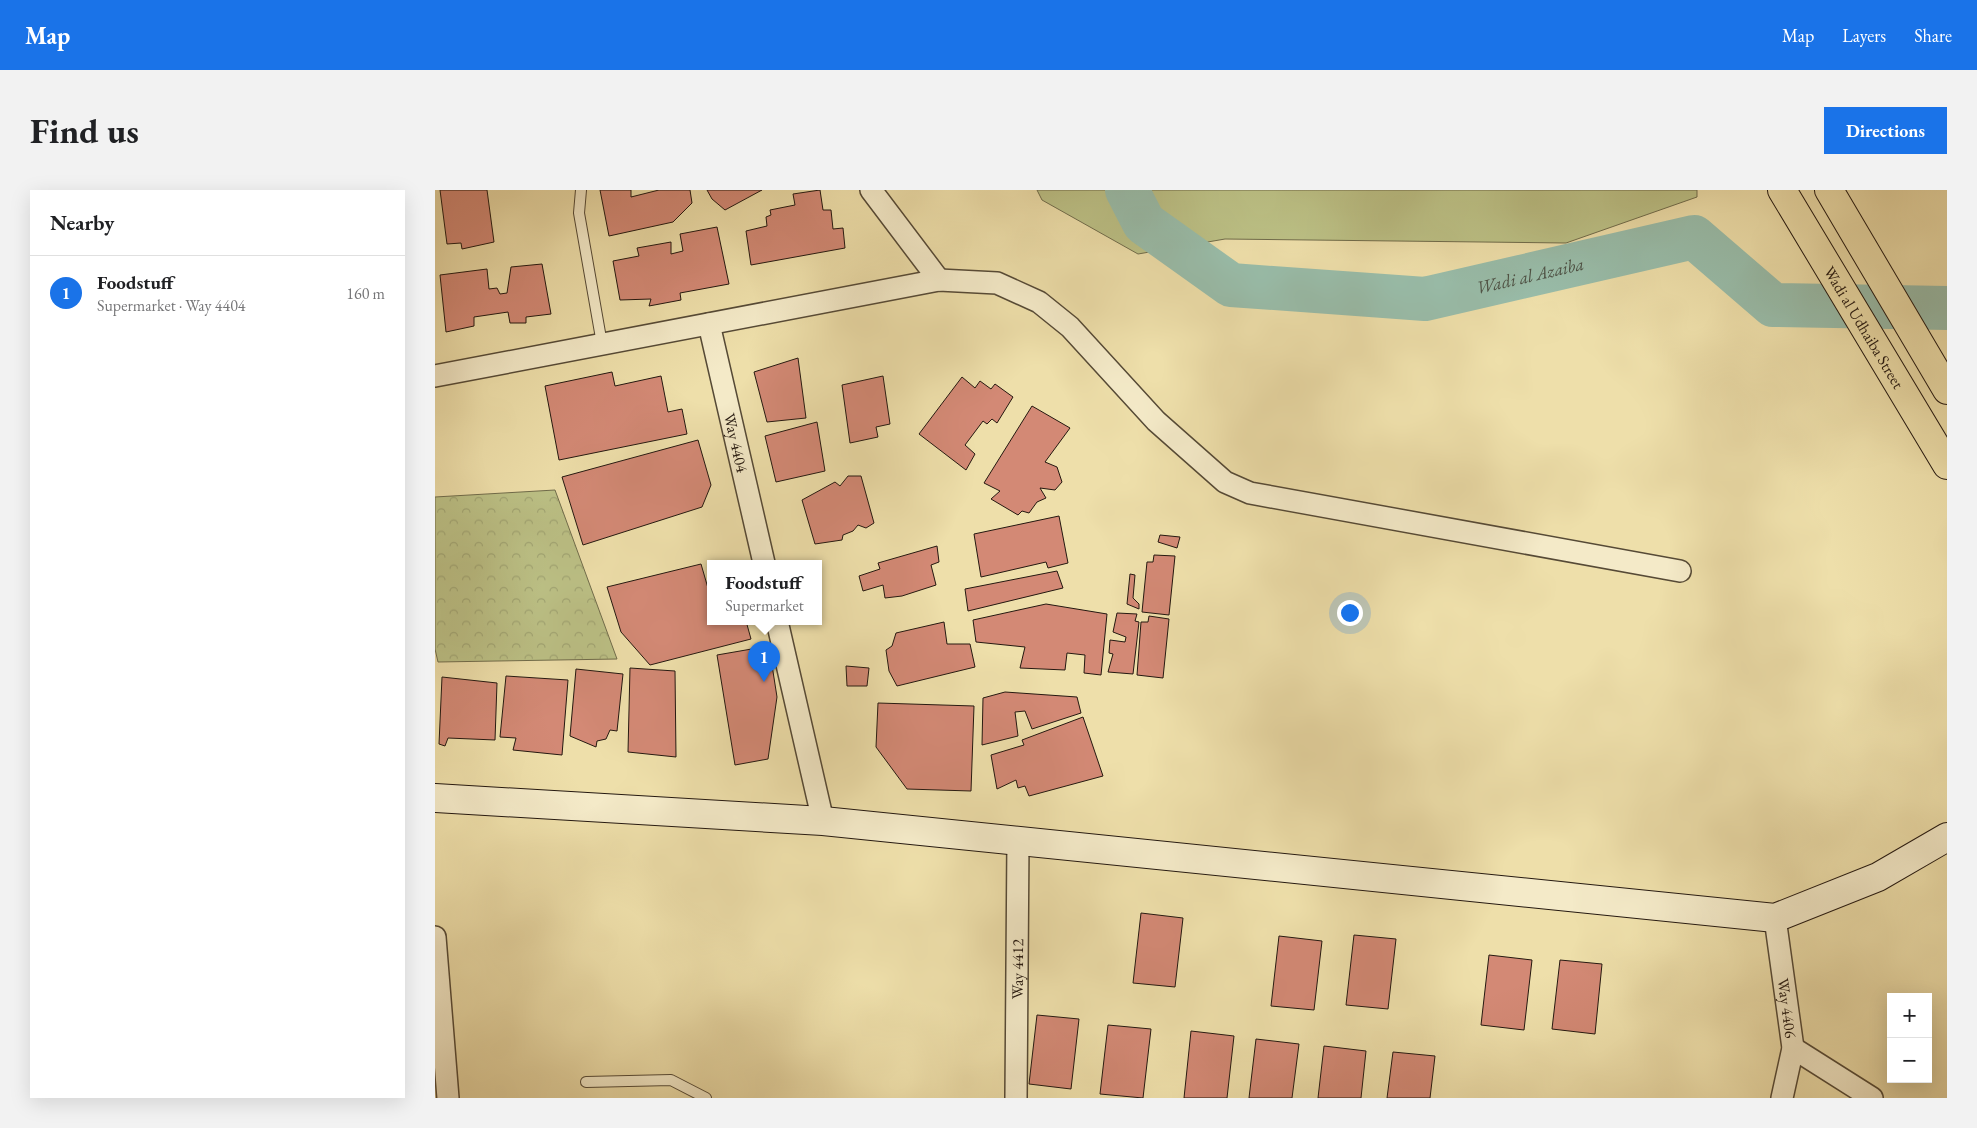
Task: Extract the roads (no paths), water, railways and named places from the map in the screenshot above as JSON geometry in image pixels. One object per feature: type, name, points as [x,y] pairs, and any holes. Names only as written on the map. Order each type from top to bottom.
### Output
[{"type":"main road","name":"Wadi al Udhaiba Street","points":[[1782,190],[1806,227],[1947,465]]},
{"type":"main road","points":[[1835,199],[1947,390]]},
{"type":"street","points":[[871,190],[939,280]]},
{"type":"street","points":[[435,376],[939,280],[997,284],[1039,302],[1070,327],[1156,421],[1225,482],[1250,493],[1680,571]]},
{"type":"street","name":"Way 4404","points":[[709,324],[763,560]]},
{"type":"street","points":[[778,625],[823,821]]},
{"type":"street","points":[[435,798],[823,821],[1775,918],[1878,877],[1947,837]]},
{"type":"street","name":"Way 4412","points":[[1016,1098],[1018,840]]},
{"type":"street","name":"Way 4406","points":[[1775,918],[1793,1048],[1782,1098]]},
{"type":"street","points":[[435,937],[448,1098]]},
{"type":"street","points":[[1793,1048],[1872,1098]]},
{"type":"lane","points":[[581,190],[579,213],[602,344]]},
{"type":"lane","points":[[586,1082],[671,1080],[706,1098]]},
{"type":"waterway","name":"Wadi al Azaiba","points":[[1127,190],[1144,223],[1231,285],[1425,299],[1694,237],[1773,305],[1947,308]]},
{"type":"place","name":"Foodstuff","points":[[764,682]]}]
